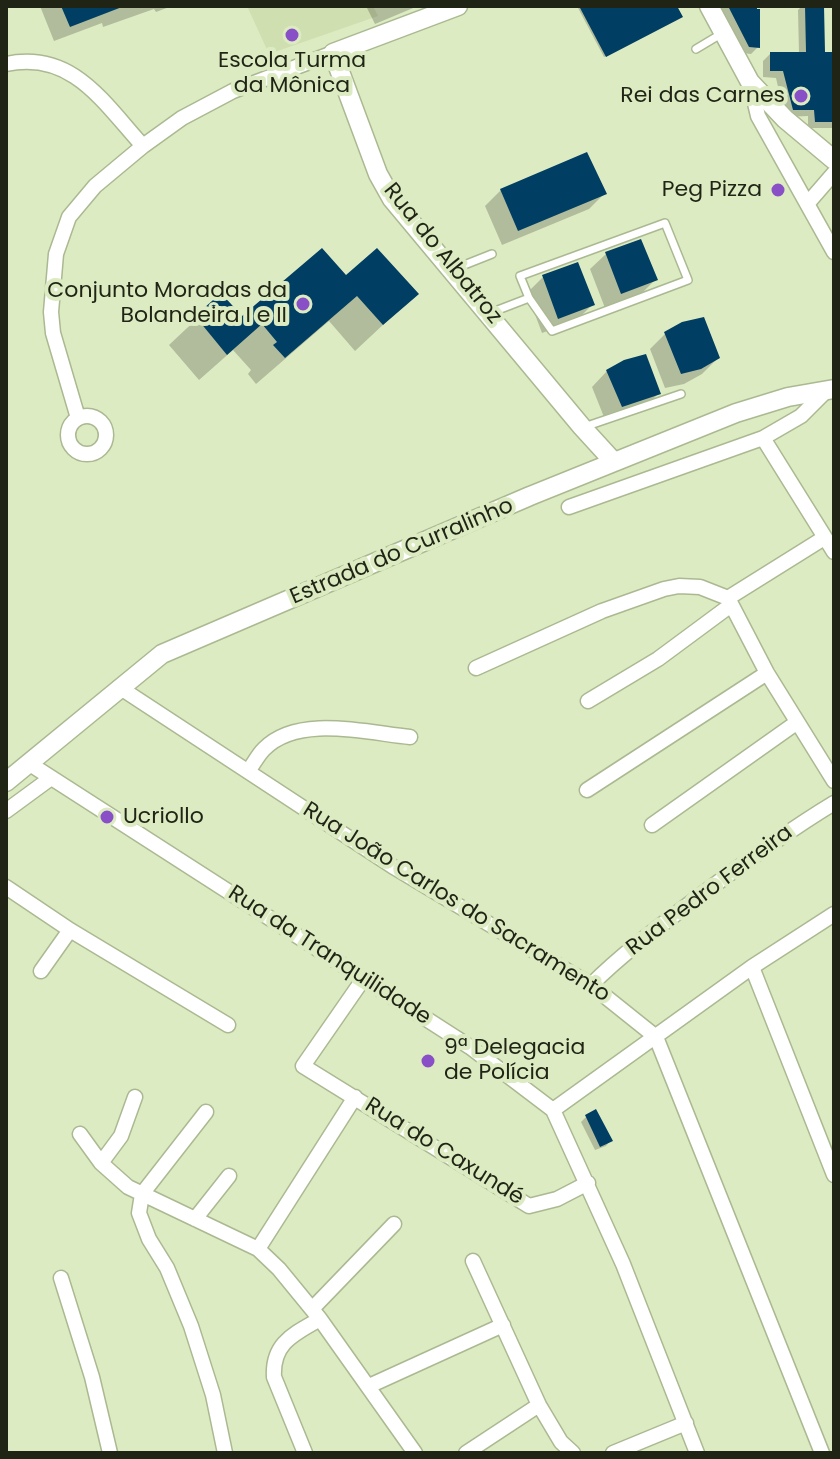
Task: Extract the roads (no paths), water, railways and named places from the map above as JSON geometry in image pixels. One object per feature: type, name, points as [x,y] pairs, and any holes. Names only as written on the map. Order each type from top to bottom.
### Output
[{"type":"street","points":[[78,418],[53,333],[51,295],[56,254],[69,217],[79,203],[143,146],[206,104],[257,81],[458,6]]},
{"type":"street","points":[[709,6],[750,82],[785,119],[834,160]]},
{"type":"street","name":"Rua do Albatroz","points":[[333,53],[384,187],[614,462]]},
{"type":"street","points":[[7,63],[45,61],[64,69],[94,93],[143,146]]},
{"type":"street","points":[[750,82],[758,116],[834,252]]},
{"type":"street","points":[[808,203],[834,173]]},
{"type":"street","points":[[569,507],[763,438],[801,416],[830,390]]},
{"type":"street","name":"Estrada do Curralinho","points":[[6,782],[162,654],[748,408],[830,390]]},
{"type":"street","points":[[763,438],[834,552]]},
{"type":"street","points":[[588,701],[658,659],[730,602],[824,538]]},
{"type":"street","points":[[476,668],[602,611],[664,589],[700,587],[730,602],[796,723],[834,781]]},
{"type":"street","points":[[587,790],[767,673]]},
{"type":"street","name":"Rua João Carlos do Sacramento","points":[[119,687],[392,866],[591,985],[656,1037],[822,1453]]},
{"type":"street","points":[[652,825],[796,723]]},
{"type":"street","points":[[249,770],[265,748],[299,732],[349,729],[410,737]]},
{"type":"street","name":"Rua da Tranquilidade","points":[[30,764],[482,1055],[553,1110],[623,1264],[697,1453]]},
{"type":"street","points":[[6,811],[51,778]]},
{"type":"street","name":"Rua Pedro Ferreira","points":[[591,985],[734,870],[780,836],[834,803]]},
{"type":"street","points":[[6,887],[70,930],[228,1025]]},
{"type":"street","points":[[553,1110],[752,967],[834,914]]},
{"type":"street","points":[[41,971],[70,930]]},
{"type":"street","points":[[752,967],[834,1175]]},
{"type":"street","name":"Rua do Caxundé","points":[[364,978],[303,1066],[529,1206],[557,1199],[588,1183]]},
{"type":"street","points":[[101,1163],[121,1136],[135,1097]]},
{"type":"street","points":[[258,1249],[355,1097]]},
{"type":"street","points":[[206,1112],[142,1194],[139,1213],[141,1224],[167,1268],[191,1326],[213,1395],[225,1453]]},
{"type":"street","points":[[80,1134],[101,1163],[128,1187],[258,1249],[316,1314],[415,1453]]},
{"type":"street","points":[[195,1219],[229,1176]]},
{"type":"street","points":[[305,1453],[274,1377],[275,1354],[316,1314],[394,1224]]},
{"type":"street","points":[[473,1261],[539,1405],[561,1442],[573,1453]]},
{"type":"street","points":[[61,1278],[92,1377],[110,1453]]},
{"type":"street","points":[[369,1386],[503,1325]]},
{"type":"street","points":[[466,1453],[539,1405]]},
{"type":"street","points":[[613,1453],[686,1423]]},
{"type":"lane","points":[[696,49],[723,33]]},
{"type":"lane","points":[[665,223],[688,280],[552,331],[529,298],[520,276],[665,223]]},
{"type":"lane","points":[[452,270],[492,254]]},
{"type":"lane","points":[[489,314],[529,298]]},
{"type":"lane","points":[[582,427],[681,394]]},
{"type":"place","name":"Escola Turma da Mônica","points":[[292,35]]},
{"type":"place","name":"Rei das Carnes","points":[[801,96]]},
{"type":"place","name":"Peg Pizza","points":[[778,190]]},
{"type":"place","name":"Conjunto Moradas da Bolandeira I e II","points":[[303,304]]},
{"type":"place","name":"Ucriollo","points":[[107,817]]},
{"type":"place","name":"9ª Delegacia de Polícia","points":[[428,1061]]}]
